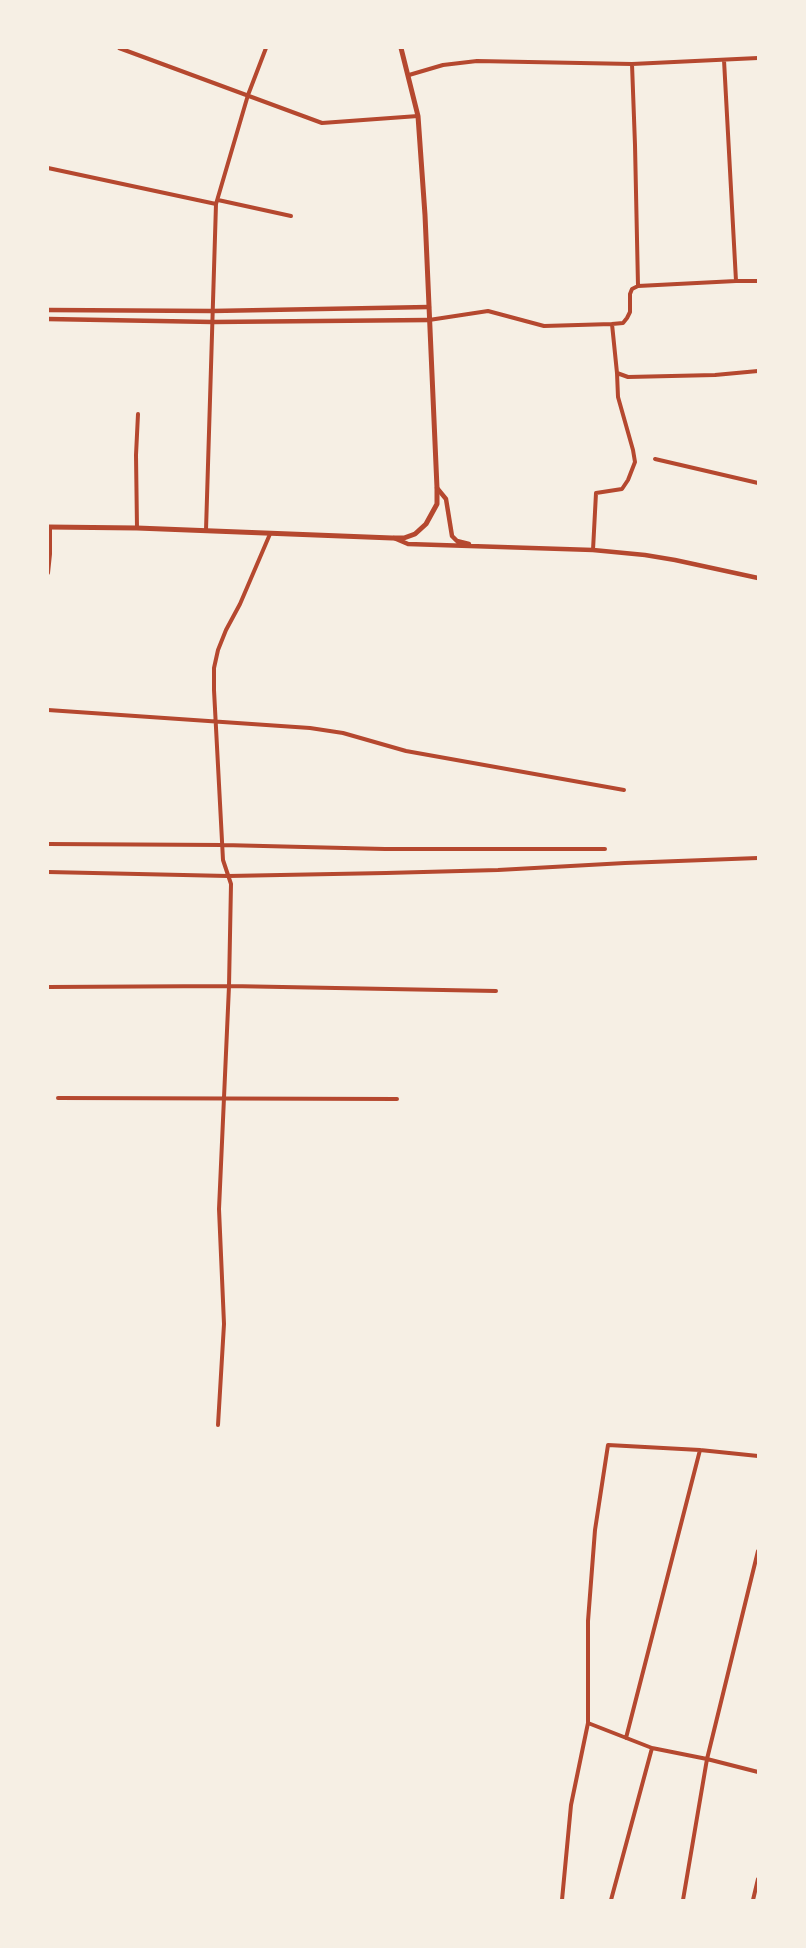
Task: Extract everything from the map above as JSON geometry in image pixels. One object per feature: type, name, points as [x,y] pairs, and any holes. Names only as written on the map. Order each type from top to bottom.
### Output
[{"type":"main road","points":[[49,527],[206,530],[404,538],[415,534],[433,515],[437,504],[438,488],[425,215],[418,116],[401,48]]},
{"type":"street","points":[[119,48],[322,123],[418,116]]},
{"type":"street","points":[[206,530],[217,202],[248,95],[266,48]]},
{"type":"street","points":[[409,75],[443,65],[477,61],[632,64],[758,58]]},
{"type":"street","points":[[724,60],[736,280]]},
{"type":"street","points":[[632,64],[636,146],[638,286]]},
{"type":"street","points":[[48,168],[291,216]]},
{"type":"street","points":[[48,320],[213,322],[429,320],[488,311],[544,326],[612,324],[623,322],[627,318],[630,312],[630,294],[632,289],[638,286],[736,280],[758,281]]},
{"type":"street","points":[[48,310],[429,307]]},
{"type":"street","points":[[593,550],[596,492],[622,489],[628,480],[635,462],[618,397],[612,324]]},
{"type":"street","points":[[617,374],[628,377],[714,375],[758,371]]},
{"type":"street","points":[[137,528],[136,454],[138,414]]},
{"type":"street","points":[[655,460],[758,483]]},
{"type":"street","points":[[438,488],[446,499],[449,527],[452,536],[457,541],[475,546]]},
{"type":"street","points":[[48,573],[50,554],[49,527]]},
{"type":"street","points":[[218,1426],[224,1324],[219,1209],[229,986],[231,884],[224,860],[214,668],[218,650],[270,534]]},
{"type":"street","points":[[392,538],[408,544],[593,550],[675,560],[758,578]]},
{"type":"street","points":[[48,710],[310,728],[343,733],[406,751],[624,790]]},
{"type":"street","points":[[48,844],[223,845],[385,849],[605,849]]},
{"type":"street","points":[[48,872],[228,876],[498,870],[758,858]]},
{"type":"street","points":[[48,987],[229,986],[496,991]]},
{"type":"street","points":[[58,1098],[397,1099]]},
{"type":"street","points":[[562,1900],[571,1805],[588,1723],[588,1621],[596,1530],[608,1445],[700,1450],[758,1456]]},
{"type":"street","points":[[626,1738],[700,1450]]},
{"type":"street","points":[[683,1900],[707,1759],[758,1551]]},
{"type":"street","points":[[588,1723],[652,1748],[758,1772]]},
{"type":"street","points":[[611,1900],[652,1748]]},
{"type":"street","points":[[753,1900],[758,1879]]}]
